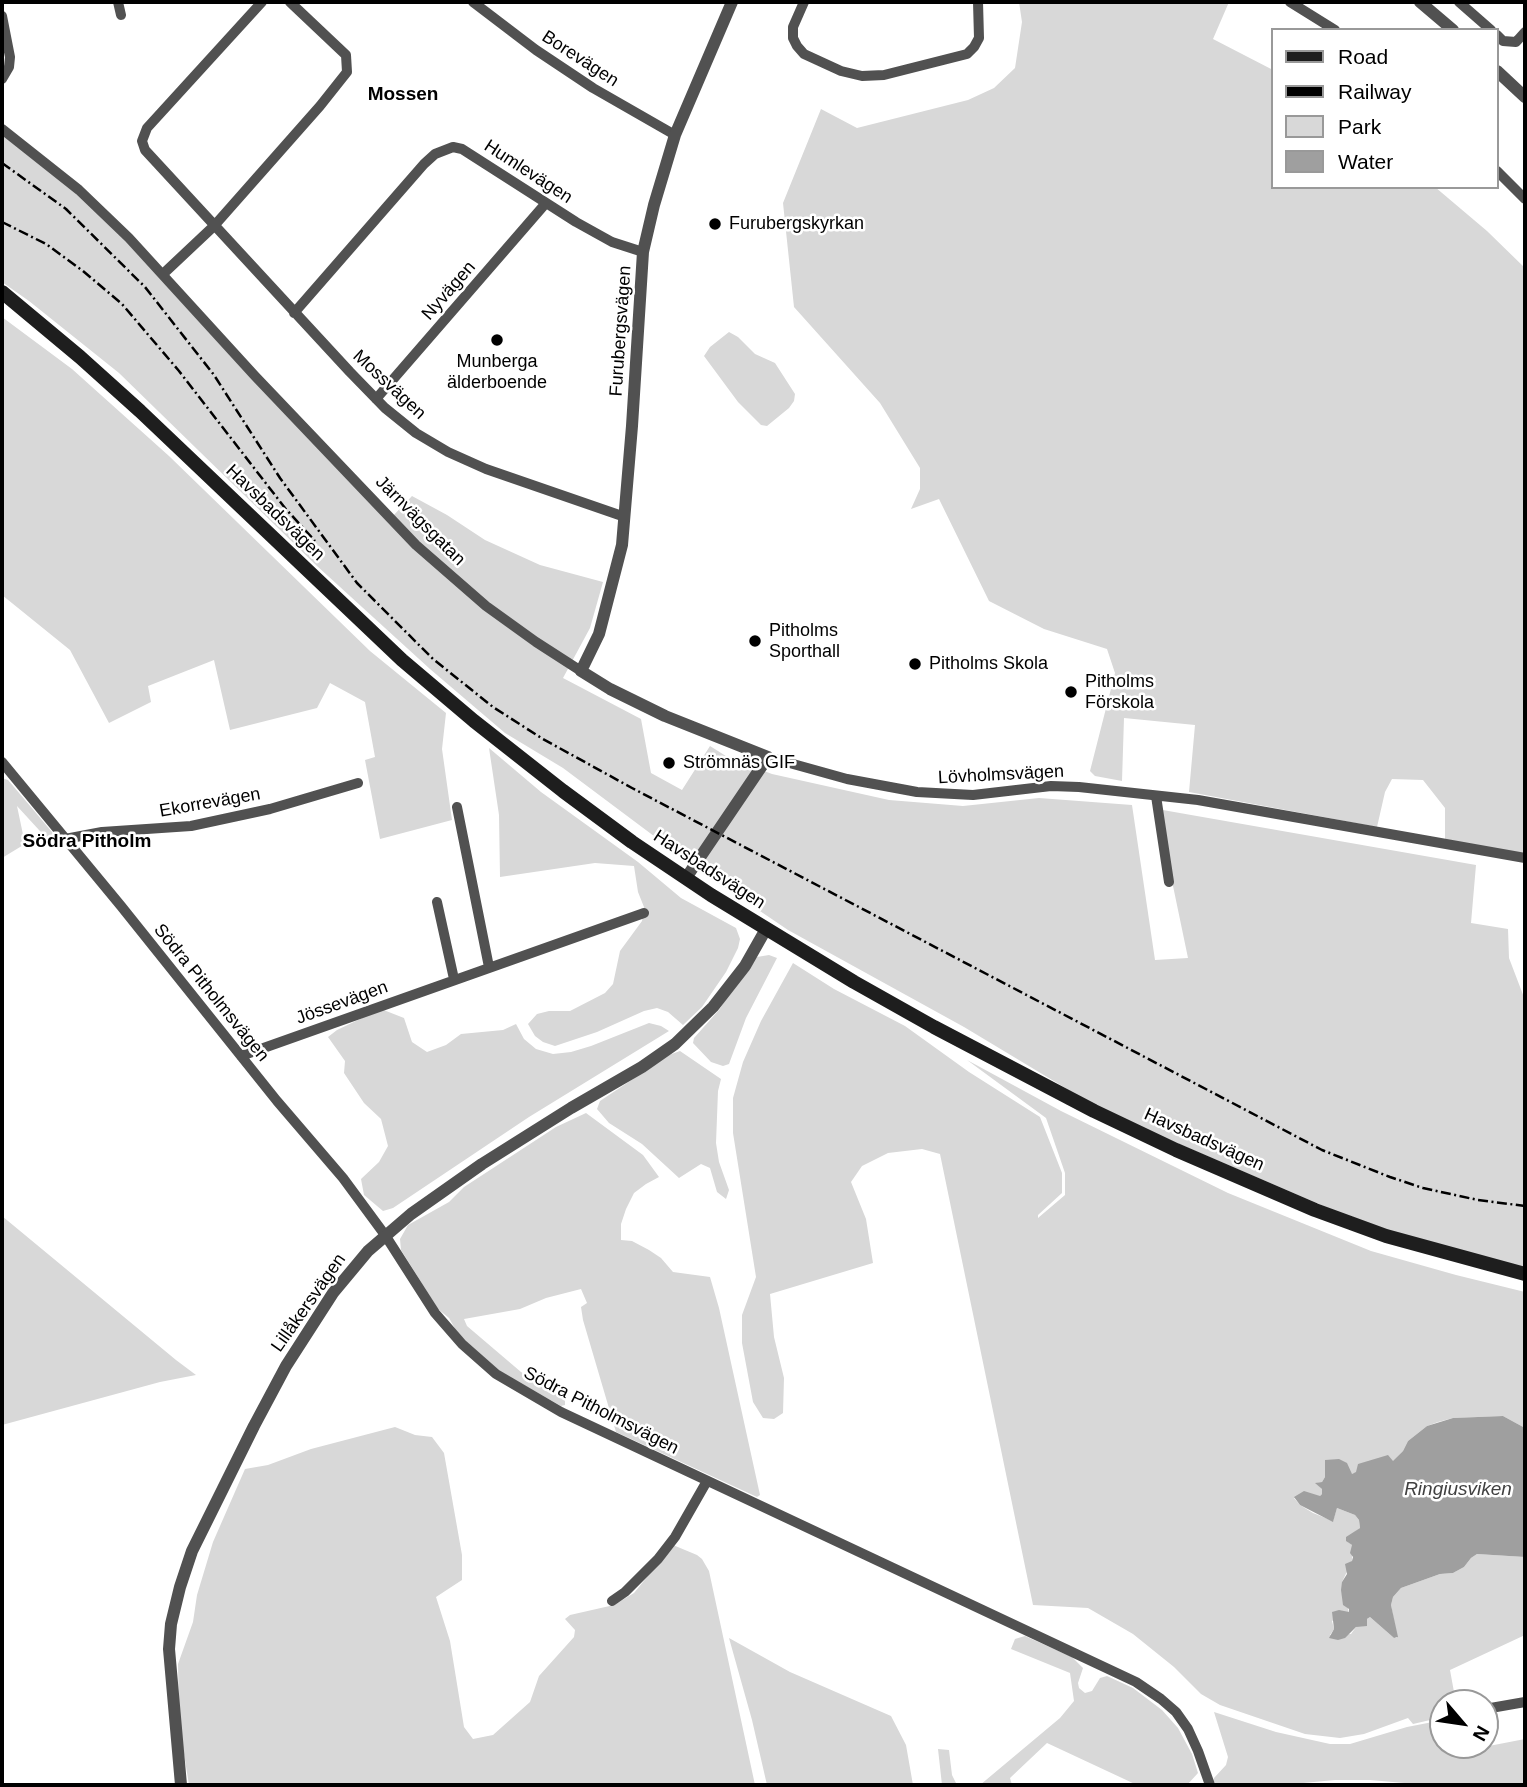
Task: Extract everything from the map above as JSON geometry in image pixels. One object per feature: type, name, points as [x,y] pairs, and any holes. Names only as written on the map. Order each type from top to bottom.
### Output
[{"type":"main road","name":"Havsbadsvägen","points":[[2,292],[140,411],[411,668],[563,791],[686,878],[766,929],[934,1027],[1094,1111],[1176,1150],[1315,1210],[1386,1236],[1525,1274]]},
{"type":"street","points":[[118,2],[121,15]]},
{"type":"street","name":"Mossvägen","points":[[262,2],[147,128],[142,141],[145,150],[376,399],[416,433],[448,452],[486,469],[625,517]]},
{"type":"street","points":[[163,274],[214,226],[320,106],[346,72],[346,55],[290,2]]},
{"type":"street","name":"Borevägen","points":[[473,2],[536,50],[593,88],[676,135]]},
{"type":"street","name":"Furubergsvägen","points":[[581,671],[604,618],[622,545],[643,252],[657,194],[676,135],[732,2]]},
{"type":"street","points":[[804,2],[793,27],[796,46],[804,54],[841,71],[862,76],[884,75],[967,54],[979,38],[978,2]]},
{"type":"street","points":[[1290,2],[1332,28]]},
{"type":"street","points":[[1420,2],[1451,28]]},
{"type":"street","points":[[1459,2],[1489,28]]},
{"type":"street","points":[[2,16],[10,57],[9,67],[2,79]]},
{"type":"street","points":[[1499,38],[1503,41],[1516,41],[1525,32]]},
{"type":"street","points":[[1499,73],[1525,97]]},
{"type":"street","name":"Järnvägsgatan","points":[[2,129],[79,190],[129,238],[255,376],[416,545],[486,606],[536,642],[610,689],[664,716],[768,757]]},
{"type":"street","name":"Humlevägen","points":[[294,313],[425,164],[443,150],[453,147],[462,149],[612,242],[643,252]]},
{"type":"street","points":[[1499,173],[1525,199]]},
{"type":"street","name":"Nyvägen","points":[[376,399],[546,203]]},
{"type":"street","points":[[686,878],[768,757]]},
{"type":"street","name":"Lövholmsvägen","points":[[768,757],[870,784],[937,795],[973,795],[1066,786],[1198,800],[1525,858]]},
{"type":"street","name":"Södra Pitholmsvägen","points":[[2,762],[342,1178],[385,1235],[435,1313],[462,1344],[496,1374],[561,1412],[1136,1682],[1176,1712],[1188,1729],[1210,1785]]},
{"type":"street","name":"Ekorrevägen","points":[[65,839],[102,832],[191,826],[270,809],[358,783]]},
{"type":"street","points":[[1156,796],[1168,882]]},
{"type":"street","points":[[457,807],[489,967]]},
{"type":"street","points":[[437,902],[454,979]]},
{"type":"street","name":"Jössevägen","points":[[241,1056],[644,913]]},
{"type":"street","name":"Lillåkersvägen","points":[[181,1785],[169,1649],[180,1587],[192,1551],[286,1367],[333,1293],[385,1235],[482,1164],[642,1067],[675,1044],[713,1007],[746,966],[766,929]]},
{"type":"street","points":[[611,1601],[625,1592],[658,1559],[675,1537],[707,1481]]},
{"type":"street","points":[[1499,1707],[1525,1702]]},
{"type":"green space","points":[[1019,2],[1229,2],[1213,39],[1272,69],[1272,189],[1437,189],[1525,268],[1525,860],[1445,847],[1445,808],[1423,780],[1392,779],[1385,792],[1377,827],[1189,792],[1195,725],[1124,718],[1122,781],[1095,776],[1090,771],[1115,673],[1107,649],[1044,629],[989,601],[939,499],[911,509],[920,489],[920,468],[880,403],[794,307],[783,203],[821,109],[857,128],[968,100],[994,88],[1015,68],[1022,22]]},
{"type":"green space","points":[[2,131],[96,206],[391,518],[412,496],[485,540],[540,565],[603,582],[590,628],[563,678],[641,719],[651,773],[682,790],[710,746],[729,758],[772,774],[889,800],[963,806],[1039,798],[1132,805],[1155,960],[1188,958],[1157,809],[1476,865],[1471,923],[1508,929],[1509,958],[1525,1000],[1525,1267],[1458,1252],[1354,1219],[1107,1113],[964,1027],[788,930],[698,869],[563,768],[505,733],[317,566],[119,373],[2,282]]},
{"type":"green space","points":[[2,317],[72,369],[169,456],[370,651],[446,713],[442,749],[452,820],[380,839],[365,760],[375,757],[365,702],[330,683],[317,708],[230,730],[214,660],[148,686],[151,702],[109,723],[70,650],[2,595]]},
{"type":"green space","points":[[729,332],[755,354],[775,363],[795,394],[789,408],[767,426],[761,425],[738,402],[704,356],[710,347]]},
{"type":"green space","points":[[489,748],[541,792],[638,862],[681,898],[736,928],[740,939],[738,948],[726,972],[702,1007],[683,1025],[668,1012],[657,1008],[555,1046],[535,1036],[528,1024],[537,1014],[570,1011],[605,993],[613,984],[620,951],[642,921],[644,907],[638,892],[634,866],[595,863],[500,877],[499,815]]},
{"type":"green space","points":[[2,778],[8,780],[57,838],[58,847],[50,842],[17,806],[25,844],[2,858]]},
{"type":"green space","points":[[769,955],[777,958],[746,1018],[729,1064],[723,1066],[711,1062],[693,1043],[694,1038],[719,1010],[747,967],[757,957]]},
{"type":"green space","points":[[793,963],[834,989],[905,1026],[969,1072],[1040,1117],[1062,1173],[1062,1193],[1038,1218],[1065,1195],[1065,1173],[1046,1118],[967,1060],[1061,1111],[1228,1193],[1371,1251],[1525,1292],[1525,1428],[1503,1416],[1453,1418],[1438,1422],[1427,1426],[1408,1441],[1393,1462],[1352,1474],[1326,1465],[1325,1477],[1322,1482],[1317,1483],[1322,1494],[1294,1498],[1313,1513],[1333,1521],[1337,1508],[1355,1515],[1359,1520],[1360,1528],[1352,1534],[1348,1542],[1352,1545],[1352,1561],[1342,1582],[1349,1613],[1332,1621],[1334,1629],[1330,1635],[1351,1634],[1370,1617],[1397,1638],[1391,1605],[1393,1597],[1401,1588],[1440,1574],[1453,1573],[1464,1567],[1477,1554],[1525,1557],[1525,1635],[1450,1670],[1453,1689],[1429,1689],[1429,1720],[1413,1724],[1408,1718],[1364,1734],[1340,1738],[1305,1734],[1220,1705],[1201,1694],[1174,1667],[1133,1634],[1088,1608],[1033,1605],[940,1154],[922,1149],[888,1153],[862,1166],[851,1182],[866,1219],[873,1263],[770,1294],[774,1337],[784,1378],[783,1413],[774,1419],[763,1418],[753,1402],[742,1343],[742,1315],[756,1277],[733,1133],[733,1098],[743,1062],[761,1021]]},
{"type":"green space","points":[[381,1009],[404,1018],[412,1042],[427,1052],[446,1045],[461,1034],[503,1030],[516,1024],[524,1039],[536,1049],[553,1054],[591,1046],[649,1023],[669,1031],[529,1117],[393,1208],[383,1211],[364,1195],[361,1179],[379,1162],[388,1146],[381,1119],[364,1103],[344,1073],[345,1061],[328,1037]]},
{"type":"green space","points":[[680,1051],[721,1079],[716,1143],[719,1162],[729,1190],[726,1199],[717,1192],[710,1168],[701,1164],[679,1178],[642,1144],[609,1123],[597,1109],[600,1101],[669,1055]]},
{"type":"green space","points":[[586,1113],[643,1155],[659,1177],[634,1193],[621,1224],[621,1240],[632,1241],[649,1250],[661,1258],[673,1272],[710,1277],[760,1495],[757,1497],[616,1432],[583,1320],[581,1307],[587,1303],[581,1289],[546,1298],[520,1309],[464,1319],[467,1326],[521,1372],[565,1399],[565,1405],[561,1406],[501,1372],[458,1334],[449,1318],[438,1309],[401,1250],[400,1239],[408,1225],[449,1202],[464,1187],[556,1127]]},
{"type":"green space","points":[[2,1216],[196,1375],[160,1382],[2,1425]]},
{"type":"green space","points":[[395,1427],[415,1435],[432,1437],[444,1453],[462,1555],[462,1580],[436,1597],[450,1641],[464,1727],[473,1739],[493,1735],[530,1702],[539,1676],[574,1637],[575,1630],[565,1619],[570,1615],[614,1605],[634,1593],[673,1545],[697,1555],[709,1571],[755,1785],[189,1785],[179,1723],[178,1664],[193,1622],[197,1595],[213,1542],[245,1469],[268,1465],[311,1449]]},
{"type":"green space","points":[[1025,1636],[1072,1657],[1083,1668],[1078,1683],[1085,1693],[1092,1691],[1100,1678],[1107,1676],[1133,1688],[1162,1710],[1178,1728],[1192,1754],[1198,1773],[1187,1785],[1137,1785],[1047,1743],[1010,1778],[1012,1785],[980,1785],[1060,1718],[1074,1701],[1070,1673],[1011,1649],[1015,1639]]},
{"type":"green space","points":[[729,1638],[790,1672],[891,1716],[906,1745],[913,1785],[767,1785]]},
{"type":"green space","points":[[1214,1712],[1276,1732],[1330,1744],[1350,1744],[1429,1723],[1429,1759],[1499,1759],[1499,1744],[1525,1739],[1525,1785],[1427,1785],[1335,1780],[1282,1785],[1218,1785],[1213,1781],[1214,1778],[1226,1765],[1228,1757]]},
{"type":"green space","points":[[938,1749],[949,1750],[952,1775],[957,1785],[942,1785]]},
{"type":"water","name":"Ringiusviken","points":[[1503,1416],[1525,1428],[1525,1557],[1477,1554],[1464,1567],[1453,1573],[1440,1574],[1401,1588],[1393,1597],[1391,1605],[1398,1637],[1394,1638],[1370,1617],[1367,1619],[1367,1626],[1356,1627],[1345,1638],[1329,1638],[1334,1629],[1332,1612],[1349,1612],[1343,1605],[1341,1590],[1347,1574],[1345,1564],[1352,1561],[1353,1557],[1350,1553],[1352,1545],[1346,1541],[1346,1537],[1360,1528],[1359,1520],[1355,1515],[1337,1508],[1333,1522],[1300,1505],[1294,1497],[1304,1491],[1320,1496],[1322,1494],[1322,1489],[1315,1483],[1322,1482],[1325,1477],[1325,1460],[1339,1459],[1347,1463],[1352,1474],[1356,1472],[1358,1464],[1388,1455],[1393,1461],[1408,1441],[1427,1426],[1453,1418]]},
{"type":"railway","points":[[2,163],[66,209],[145,287],[214,375],[280,478],[357,583],[433,659],[493,707],[543,739],[632,788],[1322,1150],[1423,1188],[1478,1200],[1525,1206]]},
{"type":"railway","points":[[2,222],[46,244],[122,304],[179,371],[285,508],[315,541]]},
{"type":"place","name":"Furubergskyrkan","points":[[715,224]]},
{"type":"place","name":"Munberga älderboende","points":[[497,340]]},
{"type":"place","name":"Pitholms Sporthall","points":[[755,641]]},
{"type":"place","name":"Pitholms Skola","points":[[915,664]]},
{"type":"place","name":"Pitholms Förskola","points":[[1071,692]]},
{"type":"place","name":"Strömnäs GIF","points":[[669,763]]},
{"type":"district","name":"Mossen","points":[[403,95]]},
{"type":"district","name":"Södra Pitholm","points":[[87,842]]}]
